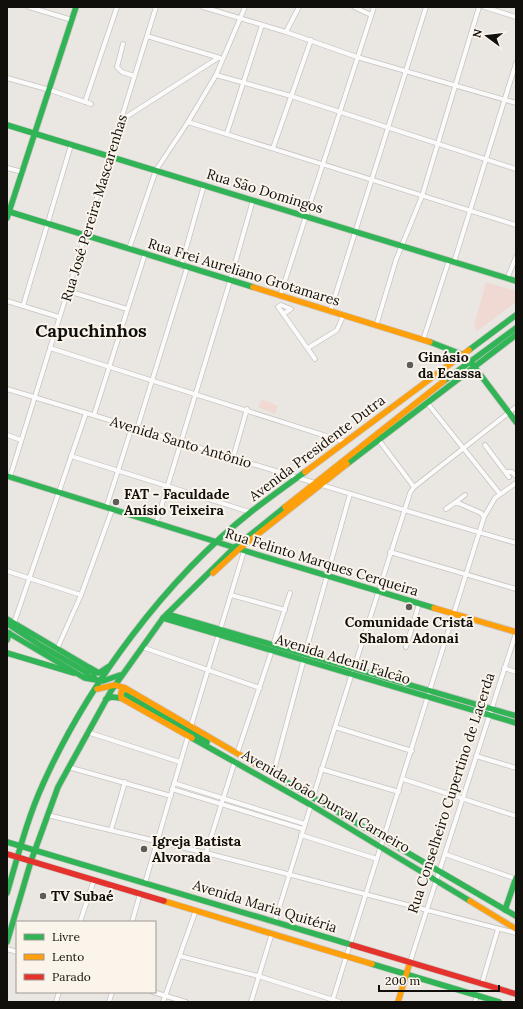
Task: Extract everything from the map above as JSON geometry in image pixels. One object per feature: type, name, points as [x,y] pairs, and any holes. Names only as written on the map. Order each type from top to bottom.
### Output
[{"type":"main road","points":[[8,214],[36,134],[76,7]]},
{"type":"main road","name":"Rua São Domingos","points":[[7,125],[516,282]]},
{"type":"main road","name":"Rua Frei Aureliano Grotamares","points":[[8,214],[48,224],[129,249],[423,340],[461,354],[475,368],[516,422]]},
{"type":"main road","name":"Avenida Presidente Dutra","points":[[7,893],[21,846],[44,783],[68,736],[100,682],[156,609],[216,542],[251,512],[461,354],[516,315]]},
{"type":"main road","name":"Avenida Presidente Dutra","points":[[399,422],[428,404],[475,368],[508,338],[516,328]]},
{"type":"main road","name":"Avenida Presidente Dutra","points":[[7,942],[31,861],[47,815],[68,766],[115,685],[166,615],[239,549],[317,484],[399,422],[470,362],[508,338],[516,335]]},
{"type":"main road","points":[[445,382],[449,388]]},
{"type":"main road","name":"Rua Felinto Marques Cerqueira","points":[[9,477],[156,524],[516,632]]},
{"type":"main road","name":"Avenida Adenil Falcão","points":[[166,615],[490,712],[516,722]]},
{"type":"main road","points":[[7,620],[57,649],[88,673],[94,682],[113,679],[123,674],[125,688],[120,692],[123,696]]},
{"type":"main road","points":[[7,623],[88,673],[92,696]]},
{"type":"main road","points":[[8,631],[23,634]]},
{"type":"main road","points":[[7,640],[8,631]]},
{"type":"main road","points":[[8,631],[78,674]]},
{"type":"main road","points":[[7,653],[78,674],[103,672],[113,664]]},
{"type":"main road","points":[[97,689],[115,685]]},
{"type":"main road","name":"Avenida João Durval Carneiro","points":[[115,685],[125,688],[191,726],[516,916]]},
{"type":"main road","points":[[106,699],[123,696],[230,755],[235,761]]},
{"type":"main road","name":"Avenida João Durval Carneiro","points":[[123,696],[188,736],[311,804],[516,929]]},
{"type":"main road","name":"Avenida Adenil Falcão","points":[[490,712],[516,716]]},
{"type":"main road","points":[[230,755],[237,754]]},
{"type":"main road","name":"Avenida Maria Quitéria","points":[[7,842],[516,994]]},
{"type":"main road","name":"Avenida Maria Quitéria","points":[[7,854],[499,1002]]},
{"type":"main road","points":[[90,867],[88,872],[91,879]]},
{"type":"main road","points":[[505,910],[516,879]]},
{"type":"main road","points":[[478,894],[488,902],[485,907],[479,907]]},
{"type":"main road","points":[[398,1002],[410,962]]},
{"type":"street","points":[[29,7],[72,20]]},
{"type":"street","points":[[85,102],[117,7]]},
{"type":"street","name":"Rua José Pereira Mascarenhas","points":[[9,477],[111,156],[156,7]]},
{"type":"street","points":[[203,7],[311,40],[357,57],[456,84],[516,103]]},
{"type":"street","points":[[129,249],[156,170],[188,122],[216,74],[220,58],[245,7]]},
{"type":"street","points":[[286,32],[299,7]]},
{"type":"street","points":[[354,7],[371,15]]},
{"type":"street","points":[[280,296],[338,112],[374,7]]},
{"type":"street","points":[[330,312],[426,7]]},
{"type":"street","points":[[376,326],[396,260],[403,246],[422,196],[479,7]]},
{"type":"street","points":[[484,7],[516,17]]},
{"type":"street","points":[[227,133],[262,25]]},
{"type":"street","points":[[147,36],[220,58]]},
{"type":"street","points":[[273,148],[311,40]]},
{"type":"street","points":[[123,44],[117,67],[122,72],[134,76]]},
{"type":"street","points":[[122,119],[220,58]]},
{"type":"street","points":[[423,340],[470,210],[516,63]]},
{"type":"street","points":[[216,74],[291,96],[516,168]]},
{"type":"street","points":[[7,78],[50,90],[91,104]]},
{"type":"street","points":[[188,122],[516,225]]},
{"type":"street","points":[[23,306],[71,145]]},
{"type":"street","points":[[7,168],[23,172]]},
{"type":"street","points":[[137,429],[184,267],[204,185]]},
{"type":"street","points":[[156,524],[253,200]]},
{"type":"street","points":[[94,415],[145,254]]},
{"type":"street","points":[[507,279],[516,257]]},
{"type":"street","points":[[68,291],[127,309]]},
{"type":"street","points":[[7,301],[59,317]]},
{"type":"street","points":[[283,314],[315,359]]},
{"type":"street","points":[[308,348],[337,330],[343,316]]},
{"type":"street","points":[[50,348],[247,409],[346,442]]},
{"type":"street","name":"Avenida Santo Antônio","points":[[7,389],[295,478],[516,544]]},
{"type":"street","points":[[428,404],[500,494]]},
{"type":"street","points":[[313,797],[390,552],[405,511],[407,499],[414,487],[516,407]]},
{"type":"street","points":[[233,458],[247,409]]},
{"type":"street","points":[[14,623],[86,413]]},
{"type":"street","points":[[57,649],[81,595],[109,509],[118,471],[132,427]]},
{"type":"street","points":[[7,435],[21,440]]},
{"type":"street","points":[[377,439],[414,487]]},
{"type":"street","points":[[485,445],[509,477]]},
{"type":"street","points":[[71,456],[251,512]]},
{"type":"street","points":[[506,472],[512,472],[516,476]]},
{"type":"street","points":[[332,1001],[430,694],[484,517],[490,506],[500,494],[515,484]]},
{"type":"street","points":[[273,774],[350,494]]},
{"type":"street","points":[[446,509],[465,495]]},
{"type":"street","points":[[456,502],[481,513],[484,517]]},
{"type":"street","points":[[191,726],[207,669],[231,595],[239,549]]},
{"type":"street","points":[[390,552],[516,589]]},
{"type":"street","points":[[7,571],[81,595]]},
{"type":"street","points":[[237,754],[260,688],[290,593]]},
{"type":"street","points":[[231,595],[284,610]]},
{"type":"street","points":[[406,646],[420,604]]},
{"type":"street","name":"Rua Conselheiro Cupertino de Lacerda","points":[[410,962],[516,632]]},
{"type":"street","points":[[142,647],[260,688]]},
{"type":"street","points":[[504,668],[516,672]]},
{"type":"street","points":[[335,727],[412,751]]},
{"type":"street","points":[[87,732],[180,762]]},
{"type":"street","points":[[145,883],[188,736]]},
{"type":"street","points":[[476,756],[516,768]]},
{"type":"street","points":[[206,853],[235,761]]},
{"type":"street","points":[[68,766],[171,796]]},
{"type":"street","points":[[322,768],[399,792]]},
{"type":"street","points":[[403,779],[516,816]]},
{"type":"street","points":[[111,830],[125,782]]},
{"type":"street","points":[[174,783],[244,805],[304,827]]},
{"type":"street","points":[[172,789],[221,805],[304,827]]},
{"type":"street","points":[[275,921],[311,804]]},
{"type":"street","points":[[242,811],[244,805]]},
{"type":"street","points":[[47,815],[206,853],[516,933]]},
{"type":"street","points":[[301,835],[377,859]]},
{"type":"street","points":[[445,854],[516,879]]},
{"type":"street","points":[[80,921],[91,879]]},
{"type":"street","points":[[132,921],[140,894]]},
{"type":"street","points":[[163,1002],[196,910]]},
{"type":"street","points":[[482,983],[498,929]]},
{"type":"street","points":[[251,1002],[272,933]]},
{"type":"street","points":[[180,956],[258,976],[332,1001],[340,1002]]},
{"type":"street","points":[[156,993],[186,1002]]},
{"type":"street","points":[[475,1002],[477,995]]},
{"type":"shaded area","points":[[486,282],[516,291],[516,302],[477,331],[474,326]]},
{"type":"shaded area","points":[[262,399],[278,406],[275,414],[258,407]]},
{"type":"traffic: fast","points":[[7,218],[76,7]]},
{"type":"traffic: fast","points":[[7,125],[516,281]]},
{"type":"traffic: fast","points":[[7,211],[253,287]]},
{"type":"traffic: fast","points":[[469,350],[516,315]]},
{"type":"traffic: fast","points":[[444,381],[516,328]]},
{"type":"traffic: fast","points":[[347,464],[516,335]]},
{"type":"traffic: fast","points":[[430,342],[461,354],[470,361],[516,422]]},
{"type":"traffic: fast","points":[[7,893],[27,824],[37,797],[61,746],[106,672],[132,636],[189,568],[220,538],[252,511],[305,472]]},
{"type":"traffic: fast","points":[[7,476],[239,549],[434,608]]},
{"type":"traffic: fast","points":[[7,942],[31,861],[58,787],[111,691],[163,618],[234,548],[285,507]]},
{"type":"traffic: fast","points":[[167,614],[516,716]]},
{"type":"traffic: fast","points":[[163,618],[516,723]]},
{"type":"traffic: fast","points":[[7,619],[90,668],[94,673],[94,677],[83,677],[7,632]]},
{"type":"traffic: fast","points":[[8,624],[41,646],[88,673]]},
{"type":"traffic: fast","points":[[7,640],[9,633]]},
{"type":"traffic: fast","points":[[7,653],[74,673]]},
{"type":"traffic: fast","points":[[90,668],[99,673],[108,667]]},
{"type":"traffic: fast","points":[[85,678],[103,681],[120,675]]},
{"type":"traffic: fast","points":[[126,695],[207,742]]},
{"type":"traffic: fast","points":[[106,699],[112,697],[121,698]]},
{"type":"traffic: fast","points":[[192,738],[311,805],[470,901]]},
{"type":"traffic: fast","points":[[276,776],[516,916]]},
{"type":"traffic: fast","points":[[7,842],[352,945]]},
{"type":"traffic: fast","points":[[505,910],[516,878]]},
{"type":"traffic: fast","points":[[372,964],[499,1002]]},
{"type":"traffic: slow","points":[[253,287],[430,342]]},
{"type":"traffic: slow","points":[[305,472],[469,350]]},
{"type":"traffic: slow","points":[[285,507],[444,381]]},
{"type":"traffic: slow","points":[[213,573],[239,549],[347,464]]},
{"type":"traffic: slow","points":[[434,608],[516,632]]},
{"type":"traffic: slow","points":[[97,689],[115,685],[125,688]]},
{"type":"traffic: slow","points":[[192,738],[121,698],[121,692],[125,688],[276,776]]},
{"type":"traffic: slow","points":[[164,901],[372,964]]},
{"type":"traffic: slow","points":[[470,901],[516,929]]},
{"type":"traffic: slow","points":[[398,1002],[410,962]]},
{"type":"traffic: jam","points":[[7,854],[164,901]]},
{"type":"traffic: jam","points":[[352,945],[516,994]]},
{"type":"place","name":"Ginásio da Ecassa","points":[[410,365]]},
{"type":"place","name":"FAT - Faculdade Anísio Teixeira","points":[[116,502]]},
{"type":"place","name":"Comunidade Cristã Shalom Adonai","points":[[409,607]]},
{"type":"place","name":"Igreja Batista Alvorada","points":[[144,849]]},
{"type":"place","name":"TV Subaé","points":[[43,896]]},
{"type":"district","name":"Capuchinhos","points":[[91,330]]}]
